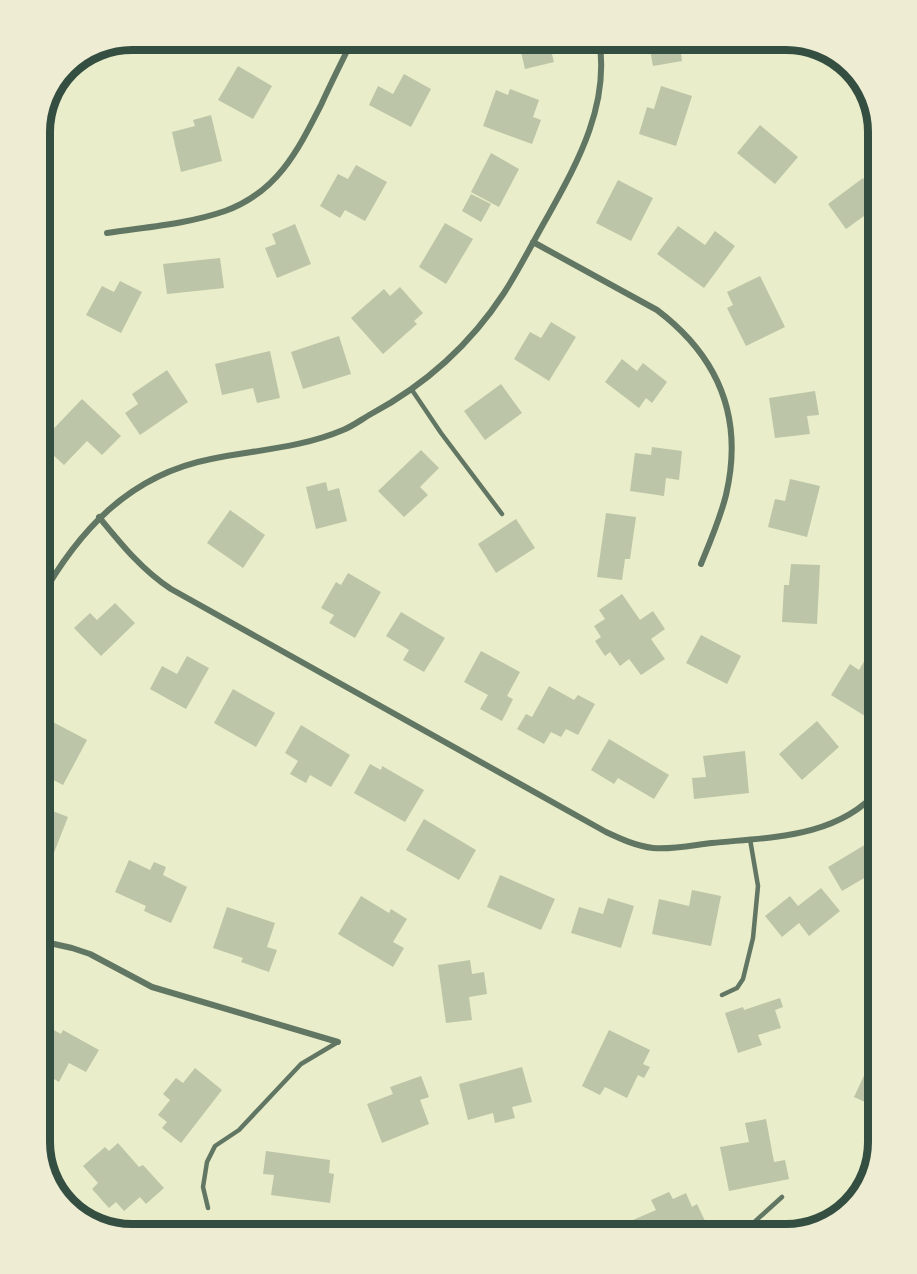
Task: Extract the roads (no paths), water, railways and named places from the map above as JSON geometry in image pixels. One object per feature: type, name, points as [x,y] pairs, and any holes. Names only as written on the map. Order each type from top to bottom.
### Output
[{"type":"street","points":[[107,233],[203,218],[225,211],[261,193],[278,178],[302,142],[348,49]]},
{"type":"street","points":[[50,583],[58,568],[99,517],[121,499],[165,473],[210,459],[292,446],[344,430],[412,390],[455,353],[483,322],[504,293],[576,166],[588,137],[599,92],[600,50]]},
{"type":"street","points":[[533,242],[666,317],[707,360],[717,379],[726,400],[731,424],[730,472],[726,496],[701,564]]},
{"type":"street","points":[[99,517],[140,564],[171,589],[631,844],[656,849],[809,831],[831,825],[868,800]]},
{"type":"street","points":[[49,944],[90,954],[152,987],[338,1042]]},
{"type":"lane","points":[[412,390],[502,514]]},
{"type":"lane","points":[[722,995],[737,988],[743,979],[753,938],[758,886],[750,839]]},
{"type":"lane","points":[[208,1208],[203,1186],[207,1162],[215,1146],[239,1130],[301,1064],[338,1042]]},
{"type":"lane","points":[[752,1224],[782,1197]]}]
